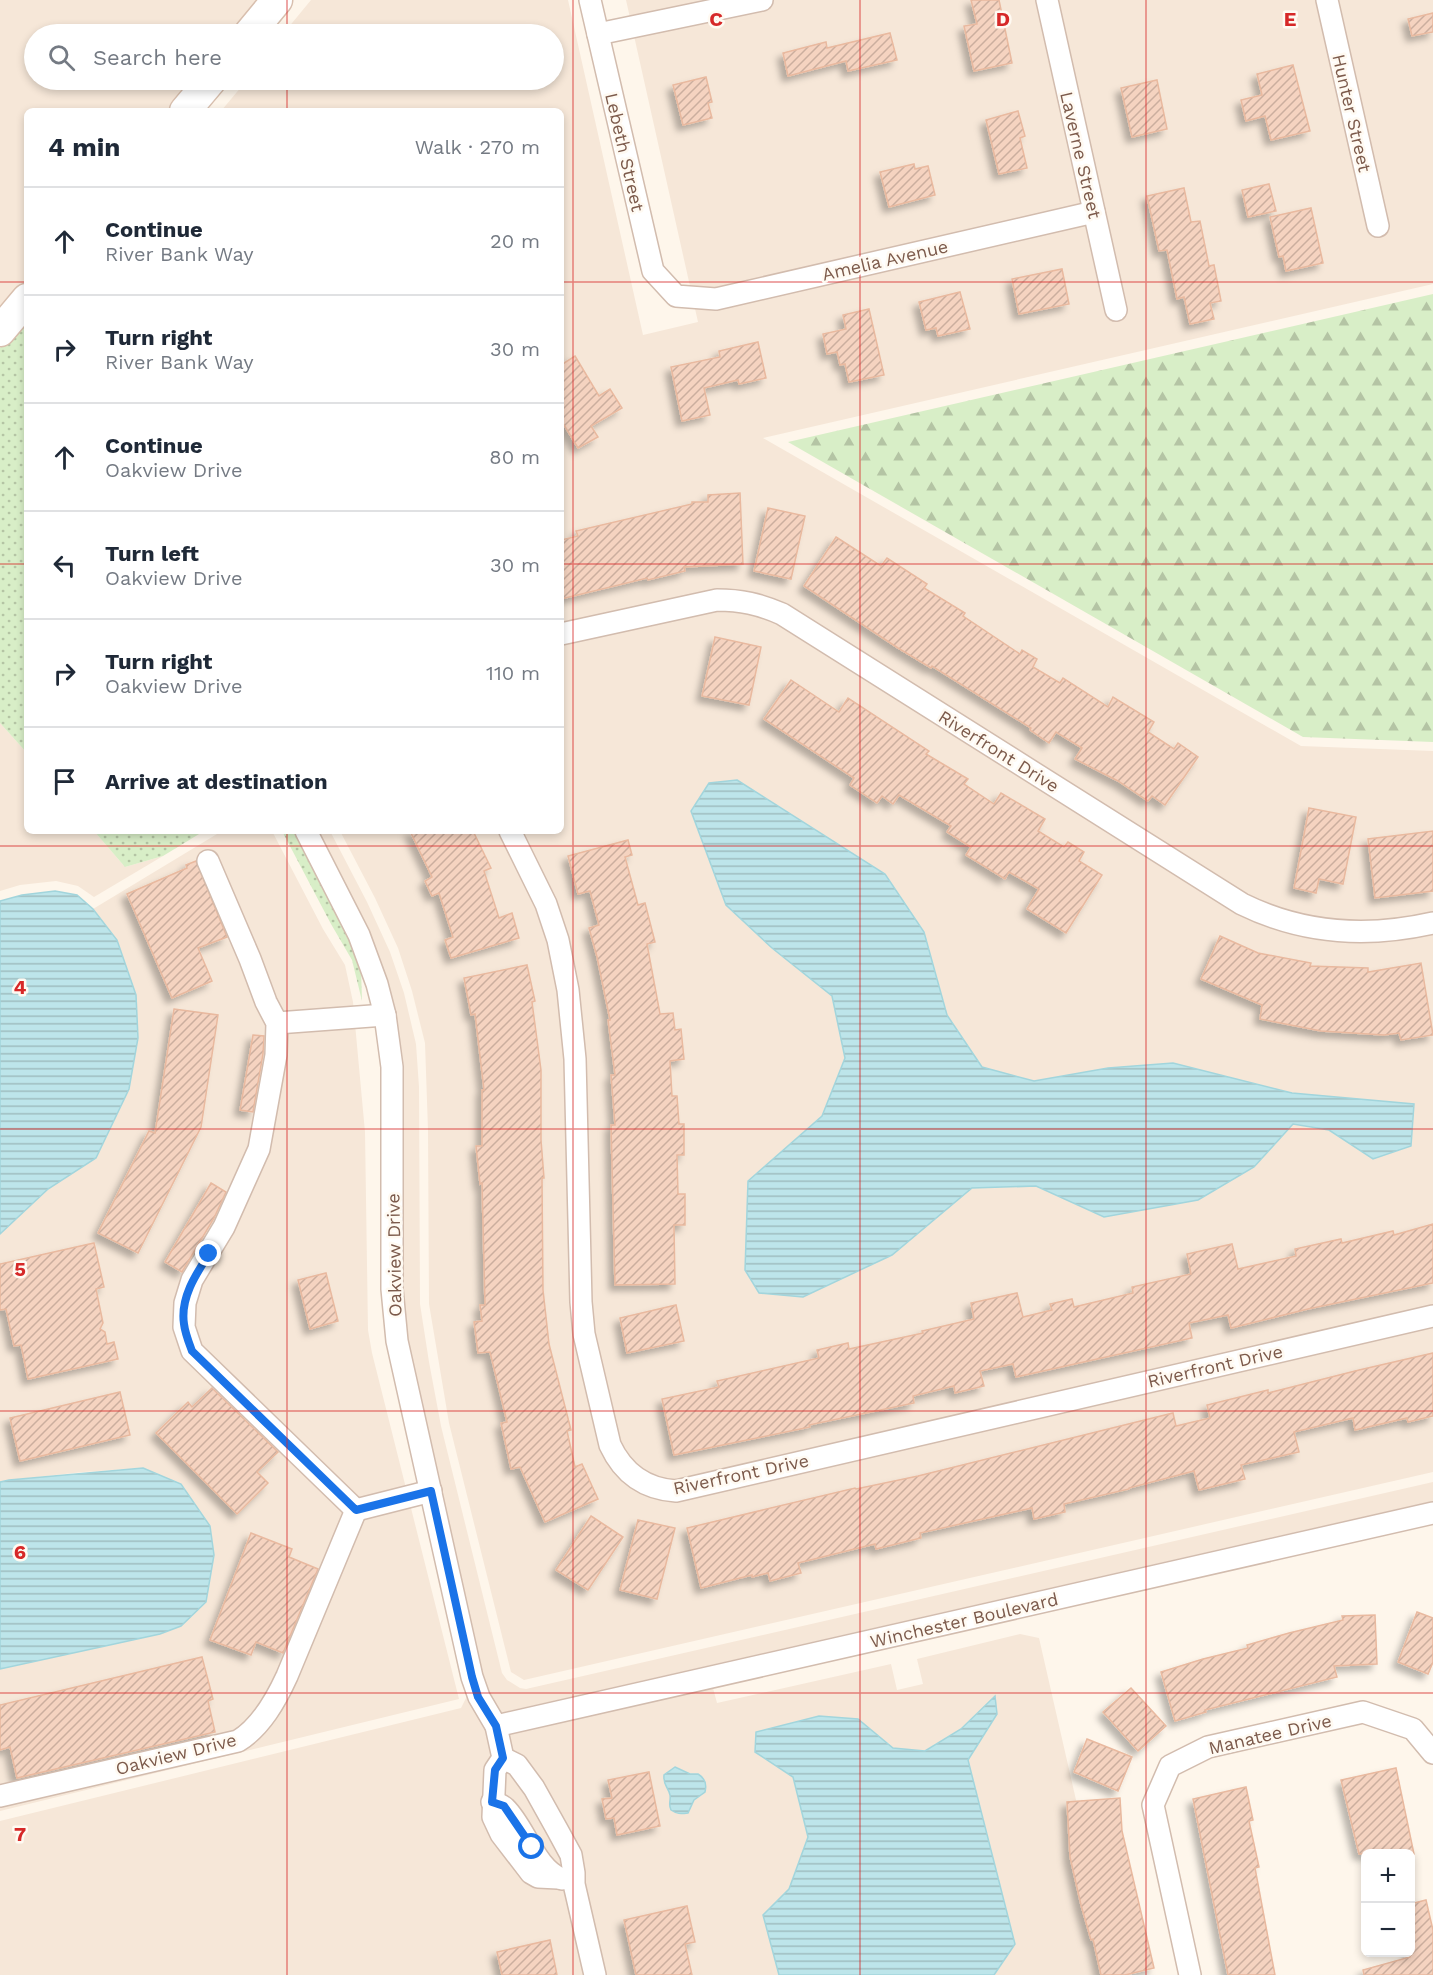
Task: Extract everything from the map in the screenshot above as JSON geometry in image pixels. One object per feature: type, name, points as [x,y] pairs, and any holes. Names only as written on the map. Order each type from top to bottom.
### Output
[{"type":"main road","points":[[257,24],[277,0]]},
{"type":"main road","points":[[188,108],[203,90]]},
{"type":"main road","points":[[0,331],[24,303]]},
{"type":"street","name":"Lebeth Street","points":[[590,0],[653,271],[676,296]]},
{"type":"street","points":[[598,34],[762,0]]},
{"type":"street","name":"Laverne Street","points":[[1047,0],[1116,310]]},
{"type":"street","name":"Hunter Street","points":[[1327,0],[1378,226]]},
{"type":"street","name":"Amelia Avenue","points":[[676,296],[716,299],[1094,212]]},
{"type":"street","name":"Riverfront Drive","points":[[564,633],[717,600],[738,600],[760,604],[782,614],[1242,904],[1267,916],[1335,931],[1364,933],[1403,930],[1433,923]]},
{"type":"street","name":"Oakview Drive","points":[[308,834],[359,935],[377,984],[384,1015],[392,1067],[392,1289],[397,1341],[472,1677],[478,1697],[496,1726],[503,1758]]},
{"type":"street","name":"Riverfront Drive","points":[[511,834],[546,904],[558,940],[568,990],[575,1059],[580,1302],[584,1334],[610,1444],[617,1460],[641,1482],[654,1488],[676,1491],[1433,1316]]},
{"type":"street","points":[[208,861],[266,1002],[277,1023],[276,1055],[259,1149],[224,1227],[192,1280],[185,1303],[184,1327],[192,1351],[356,1510],[431,1491]]},
{"type":"street","points":[[277,1023],[384,1015]]},
{"type":"street","name":"Oakview Drive","points":[[0,1796],[238,1741],[248,1735],[279,1694],[356,1510]]},
{"type":"street","name":"Winchester Boulevard","points":[[496,1726],[1433,1513]]},
{"type":"street","name":"Manatee Drive","points":[[1190,1975],[1153,1805],[1170,1766],[1208,1747],[1363,1712],[1413,1729],[1433,1753]]},
{"type":"street","points":[[503,1758],[517,1765],[534,1788],[571,1855],[574,1873],[566,1881],[538,1877],[531,1873],[527,1855],[501,1834],[492,1816],[492,1802],[495,1770],[503,1758]]},
{"type":"street","points":[[527,1855],[558,1830]]},
{"type":"street","points":[[566,1881],[595,1975]]},
{"type":"shaded area","points":[[0,0],[263,0],[243,24],[24,24],[24,90],[188,90],[173,108],[24,108],[24,286],[0,314]]},
{"type":"shaded area","points":[[311,0],[568,0],[643,335],[698,322],[626,0],[1433,0],[1433,284],[763,438],[1301,746],[1433,751],[1433,1472],[524,1680],[511,1672],[449,1423],[429,1304],[425,1043],[398,948],[342,834],[564,834],[564,108],[224,108],[239,90],[564,90],[564,24],[291,24]]},
{"type":"shaded area","points":[[0,723],[24,750],[24,834],[97,834],[125,867],[163,856],[94,897],[78,886],[56,881],[20,885],[0,891]]},
{"type":"shaded area","points":[[217,834],[274,834],[323,929],[345,965],[353,1002],[365,1132],[368,1330],[459,1699],[0,1811],[0,1669],[160,1634],[181,1626],[143,1468],[83,1472],[0,1482],[0,1234],[48,1189],[96,1158],[117,941],[93,909]]},
{"type":"shaded area","points":[[319,834],[332,834],[390,952],[404,993],[416,1044],[419,1087],[420,1304],[429,1362],[441,1426],[502,1673],[507,1680],[520,1688],[526,1689],[1433,1482],[1433,1501],[500,1713],[488,1692],[482,1674],[407,1339],[402,1289],[402,1067],[394,1012],[386,980],[368,931]]},
{"type":"shaded area","points":[[1020,1634],[1039,1638],[1116,1975],[0,1975],[0,1821],[461,1708],[467,1696],[464,1683],[470,1703],[487,1730],[508,1735],[713,1688],[717,1703],[891,1664],[897,1690],[923,1684],[917,1659]]},
{"type":"green space","points":[[1433,294],[1433,742],[1303,737],[788,442]]},
{"type":"green space","points":[[24,320],[24,750],[0,723],[0,348]]},
{"type":"green space","points":[[97,834],[199,834],[163,856],[125,867]]},
{"type":"green space","points":[[284,834],[296,834],[350,939],[361,968],[362,1001],[352,960]]},
{"type":"water","points":[[737,780],[885,874],[924,932],[947,1015],[982,1067],[1034,1081],[1108,1068],[1173,1063],[1292,1093],[1414,1104],[1411,1146],[1373,1159],[1329,1130],[1293,1124],[1254,1167],[1198,1200],[1104,1217],[1036,1186],[972,1188],[892,1255],[803,1297],[759,1293],[745,1270],[748,1181],[822,1116],[845,1058],[832,996],[772,948],[726,905],[691,811],[709,783]]},
{"type":"water","points":[[55,891],[77,895],[93,909],[117,940],[136,995],[138,1038],[129,1089],[96,1158],[48,1189],[0,1234],[0,901],[22,895]]},
{"type":"water","points":[[143,1468],[181,1484],[210,1526],[214,1555],[206,1602],[181,1626],[160,1634],[0,1669],[0,1482]]},
{"type":"water","points":[[995,1696],[997,1714],[968,1760],[1015,1944],[994,1975],[779,1975],[763,1915],[789,1889],[808,1837],[793,1777],[755,1752],[756,1732],[819,1716],[858,1719],[893,1748],[925,1751],[961,1729]]},
{"type":"water","points":[[675,1767],[690,1774],[698,1774],[705,1782],[705,1792],[694,1800],[688,1813],[677,1813],[670,1808],[670,1795],[664,1782],[664,1775]]},
{"type":"building","points":[[971,0],[999,0],[1012,63],[974,71],[964,26],[977,24]]},
{"type":"building","points":[[1433,13],[1433,32],[1412,36],[1408,19]]},
{"type":"building","points":[[890,33],[897,60],[848,71],[846,61],[788,76],[783,53],[826,42],[827,48]]},
{"type":"building","points":[[1293,65],[1310,131],[1271,140],[1265,116],[1246,121],[1241,100],[1262,95],[1257,74]]},
{"type":"building","points":[[706,77],[712,102],[708,103],[712,118],[683,125],[673,85]]},
{"type":"building","points":[[1157,80],[1167,129],[1132,137],[1121,88]]},
{"type":"building","points":[[1018,111],[1025,136],[1020,138],[1027,168],[999,174],[986,120]]},
{"type":"building","points":[[914,164],[915,169],[928,166],[935,195],[889,207],[880,172]]},
{"type":"building","points":[[1269,184],[1276,211],[1248,217],[1242,190]]},
{"type":"building","points":[[1184,188],[1191,222],[1200,221],[1209,266],[1214,265],[1221,301],[1210,303],[1214,319],[1190,324],[1184,297],[1177,299],[1167,250],[1159,251],[1147,196]]},
{"type":"building","points":[[1311,208],[1323,263],[1286,271],[1283,256],[1279,257],[1270,217]]},
{"type":"building","points":[[1062,269],[1069,304],[1019,314],[1012,279]]},
{"type":"building","points":[[960,292],[970,329],[938,336],[936,328],[926,330],[919,302]]},
{"type":"building","points":[[869,309],[884,375],[849,382],[845,364],[840,365],[837,352],[827,354],[823,334],[846,329],[843,315]]},
{"type":"building","points":[[758,342],[766,378],[739,384],[738,380],[704,388],[710,415],[682,421],[671,367],[720,357],[719,351]]},
{"type":"building","points":[[575,356],[599,396],[610,389],[622,408],[591,426],[598,437],[578,448],[564,425],[564,363]]},
{"type":"building","points":[[740,493],[743,564],[684,567],[685,571],[564,598],[564,539],[578,536],[576,531],[692,504],[692,502],[708,502],[708,495]]},
{"type":"building","points":[[768,508],[805,516],[791,579],[754,571]]},
{"type":"building","points":[[836,537],[881,566],[887,558],[927,584],[924,588],[965,613],[963,616],[1020,654],[1022,650],[1037,659],[1033,667],[1060,683],[1063,678],[1108,707],[1113,697],[1154,722],[1148,732],[1174,749],[1178,743],[1198,757],[1165,805],[1152,796],[1148,801],[1118,781],[1075,759],[1082,748],[1056,732],[1049,743],[1030,730],[1031,728],[932,666],[931,668],[898,648],[804,586]]},
{"type":"building","points":[[715,637],[761,647],[749,705],[702,696]]},
{"type":"building","points":[[791,680],[839,712],[848,698],[929,751],[926,754],[968,779],[964,784],[994,804],[1001,793],[1045,819],[1038,831],[1064,847],[1068,842],[1084,852],[1079,861],[1102,875],[1066,933],[1027,909],[1039,889],[1009,872],[1005,879],[966,855],[971,847],[947,832],[951,826],[899,795],[893,804],[882,796],[877,803],[850,785],[854,778],[764,719]]},
{"type":"building","points":[[1309,808],[1356,817],[1343,884],[1319,879],[1316,893],[1294,888]]},
{"type":"building","points":[[1433,831],[1433,891],[1375,898],[1368,839]]},
{"type":"building","points":[[411,834],[474,834],[491,868],[484,871],[499,918],[512,913],[519,938],[451,958],[445,940],[453,937],[439,893],[432,896],[425,881],[432,877]]},
{"type":"building","points":[[628,840],[632,855],[625,857],[638,905],[645,903],[655,942],[647,944],[660,1014],[673,1013],[675,1030],[681,1029],[684,1059],[670,1061],[672,1096],[677,1096],[679,1124],[684,1124],[684,1155],[677,1155],[678,1194],[685,1194],[685,1225],[674,1225],[675,1284],[615,1285],[611,1125],[615,1125],[611,1075],[615,1075],[608,1020],[610,1020],[589,928],[599,925],[590,891],[578,894],[568,856]]},
{"type":"building","points":[[196,861],[227,937],[198,948],[212,981],[172,998],[127,894],[187,868],[186,865]]},
{"type":"building","points":[[1220,936],[1258,953],[1311,963],[1310,966],[1368,968],[1368,972],[1421,963],[1433,1035],[1401,1040],[1399,1033],[1384,1035],[1321,1031],[1260,1019],[1262,1005],[1201,979]]},
{"type":"building","points":[[527,965],[535,1001],[532,1002],[541,1070],[541,1140],[544,1178],[542,1178],[543,1290],[549,1344],[571,1430],[567,1431],[575,1467],[582,1464],[598,1499],[545,1522],[520,1467],[511,1469],[501,1423],[507,1422],[490,1352],[478,1353],[474,1322],[482,1321],[480,1305],[485,1305],[482,1183],[480,1184],[476,1146],[482,1146],[482,1090],[484,1090],[475,1014],[471,1015],[464,978]]},
{"type":"building","points":[[174,1009],[218,1015],[201,1127],[138,1253],[98,1233],[149,1131],[155,1133]]},
{"type":"building","points":[[253,1035],[264,1036],[253,1112],[240,1110]]},
{"type":"building","points":[[211,1183],[226,1192],[214,1218],[182,1272],[165,1262]]},
{"type":"building","points":[[1433,1224],[1433,1283],[1308,1309],[1231,1328],[1228,1315],[1189,1323],[1192,1338],[1016,1377],[1013,1364],[980,1371],[984,1386],[955,1393],[954,1386],[913,1396],[914,1403],[674,1455],[662,1399],[719,1387],[717,1381],[819,1358],[817,1350],[848,1343],[849,1349],[974,1319],[971,1303],[1017,1293],[1023,1317],[1052,1310],[1050,1304],[1072,1299],[1074,1307],[1133,1293],[1132,1287],[1191,1274],[1187,1254],[1232,1244],[1238,1269],[1296,1256],[1295,1249],[1341,1239],[1342,1243],[1393,1231],[1394,1235]]},
{"type":"building","points":[[94,1243],[104,1287],[96,1289],[103,1323],[100,1329],[105,1332],[107,1344],[114,1342],[118,1359],[28,1379],[21,1345],[14,1346],[6,1309],[0,1310],[0,1264]]},
{"type":"building","points":[[326,1273],[338,1321],[310,1329],[298,1280]]},
{"type":"building","points":[[676,1305],[684,1341],[627,1353],[620,1318]]},
{"type":"building","points":[[1433,1353],[1433,1416],[1408,1422],[1407,1418],[1355,1430],[1353,1418],[1294,1432],[1299,1452],[1241,1465],[1245,1479],[1199,1490],[1194,1471],[1064,1504],[1065,1512],[1034,1519],[1032,1508],[920,1533],[921,1538],[876,1549],[875,1544],[798,1563],[801,1573],[770,1581],[768,1573],[701,1588],[687,1528],[855,1488],[918,1476],[1173,1413],[1176,1426],[1210,1418],[1207,1405],[1268,1390],[1268,1393]]},
{"type":"building","points":[[212,1388],[278,1452],[257,1472],[268,1483],[237,1514],[156,1433],[188,1402],[192,1407]]},
{"type":"building","points":[[120,1392],[130,1435],[20,1461],[10,1418]]},
{"type":"building","points":[[591,1516],[623,1537],[588,1590],[556,1570]]},
{"type":"building","points":[[638,1520],[675,1528],[657,1599],[620,1590]]},
{"type":"building","points":[[251,1533],[292,1549],[289,1557],[318,1569],[283,1653],[256,1642],[251,1655],[210,1640]]},
{"type":"building","points":[[1417,1612],[1433,1618],[1433,1662],[1428,1674],[1398,1662]]},
{"type":"building","points":[[1375,1615],[1377,1664],[1334,1666],[1337,1677],[1205,1710],[1206,1712],[1175,1721],[1161,1672],[1248,1648],[1247,1645],[1289,1633],[1343,1620],[1342,1616]]},
{"type":"building","points":[[202,1657],[213,1699],[208,1701],[215,1732],[17,1778],[10,1747],[0,1750],[0,1705]]},
{"type":"building","points":[[1131,1688],[1166,1726],[1138,1751],[1103,1712]]},
{"type":"building","points":[[1087,1739],[1132,1757],[1118,1791],[1074,1772]]},
{"type":"building","points":[[1396,1768],[1413,1849],[1361,1849],[1361,1854],[1359,1854],[1341,1780]]},
{"type":"building","points":[[649,1772],[660,1826],[617,1835],[614,1818],[606,1819],[602,1799],[612,1798],[608,1780]]},
{"type":"building","points":[[1246,1787],[1253,1820],[1249,1821],[1259,1867],[1255,1868],[1275,1975],[1228,1975],[1193,1799]]},
{"type":"building","points":[[1120,1798],[1122,1831],[1154,1968],[1125,1975],[1101,1975],[1070,1857],[1067,1802]]},
{"type":"building","points":[[1426,1900],[1433,1930],[1433,1975],[1364,1975],[1363,1970],[1415,1957],[1415,1903]]},
{"type":"building","points":[[687,1906],[695,1942],[685,1944],[692,1975],[636,1975],[624,1920]]},
{"type":"building","points":[[550,1940],[557,1975],[502,1975],[497,1952]]},
{"type":"route","points":[[209,1254],[192,1280],[185,1303],[184,1327],[192,1351],[356,1510],[431,1491],[472,1677],[478,1697],[496,1726],[503,1758],[495,1770],[492,1802],[504,1806],[532,1847]]}]
